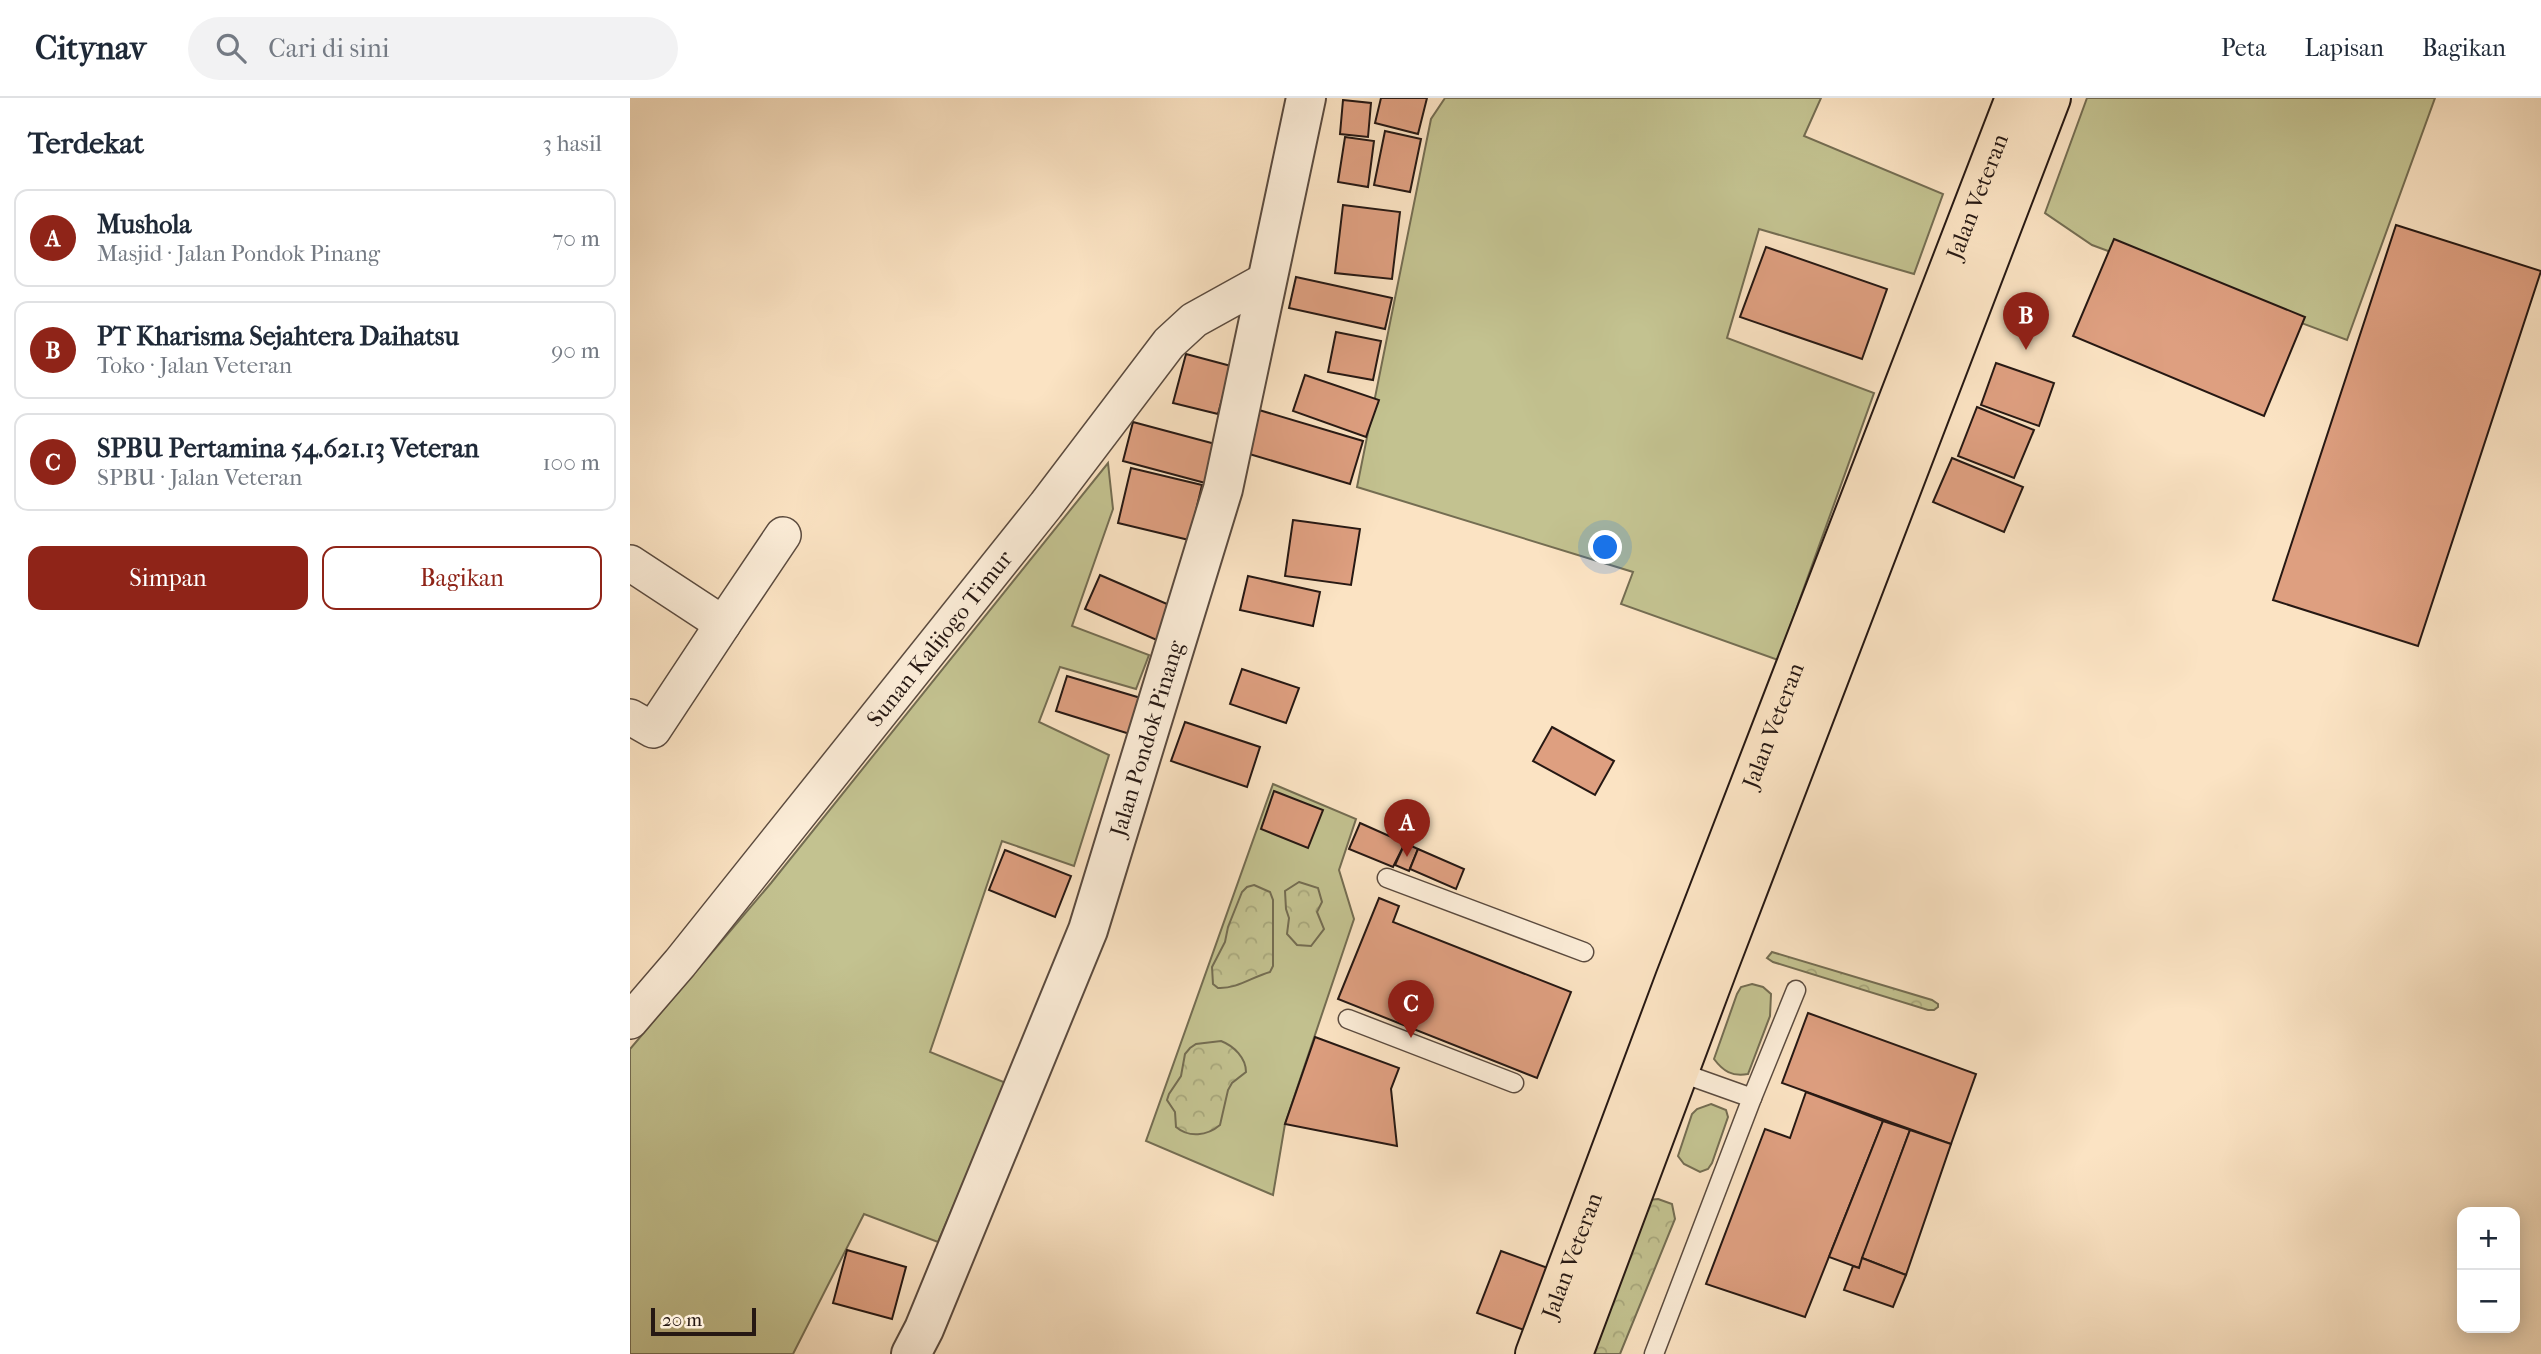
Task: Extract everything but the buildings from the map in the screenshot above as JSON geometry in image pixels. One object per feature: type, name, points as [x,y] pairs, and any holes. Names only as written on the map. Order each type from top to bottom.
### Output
[{"type":"main road","name":"Jalan Veteran","points":[[1535,1354],[1675,979],[2015,98]]},
{"type":"main road","name":"Jalan Veteran","points":[[1573,1354],[2051,98]]},
{"type":"street","name":"Jalan Pondok Pinang","points":[[911,1354],[1001,1146],[1088,930],[1223,489],[1306,98]]},
{"type":"street","name":"Sunan Kalijogo Timur","points":[[630,1021],[680,963],[1046,505],[1169,343],[1194,320],[1268,279]]},
{"type":"street","points":[[630,717],[653,730],[783,535]]},
{"type":"street","points":[[630,563],[723,624]]},
{"type":"lane","points":[[1387,878],[1584,952]]},
{"type":"lane","points":[[1654,1354],[1796,990]]},
{"type":"lane","points":[[1348,1019],[1514,1083]]},
{"type":"lane","points":[[1679,1072],[1752,1098]]},
{"type":"green space","points":[[1445,98],[1821,98],[1804,136],[1943,194],[1914,274],[1759,229],[1727,338],[1874,393],[1778,660],[1621,604],[1633,572],[1357,487],[1431,119]]},
{"type":"green space","points":[[2087,98],[2435,98],[2347,340],[2092,245],[2045,213]]},
{"type":"green space","points":[[1108,463],[1113,509],[1072,626],[1149,655],[1136,689],[1060,667],[1039,722],[1109,755],[1074,866],[1002,841],[930,1052],[1006,1083],[938,1242],[864,1214],[793,1354],[630,1354],[630,1049],[771,883]]},
{"type":"green space","points":[[1273,784],[1356,819],[1339,870],[1354,919],[1285,1124],[1273,1195],[1146,1141]]},
{"type":"green space","points":[[1299,882],[1318,888],[1322,902],[1317,912],[1324,929],[1311,946],[1297,945],[1287,934],[1289,918],[1285,891]]},
{"type":"green space","points":[[1254,885],[1270,892],[1273,900],[1273,966],[1270,972],[1238,985],[1218,988],[1213,984],[1212,967],[1225,942],[1242,892]]},
{"type":"green space","points":[[1772,952],[1932,1000],[1938,1007],[1928,1010],[1773,962],[1767,958]]},
{"type":"green space","points":[[1752,984],[1763,987],[1771,994],[1770,1016],[1748,1074],[1733,1074],[1724,1070],[1714,1059],[1737,994],[1741,987]]},
{"type":"green space","points":[[1221,1041],[1238,1053],[1246,1072],[1232,1083],[1228,1090],[1220,1125],[1204,1133],[1181,1131],[1176,1127],[1175,1112],[1167,1100],[1181,1076],[1185,1054],[1196,1044]]},
{"type":"green space","points":[[1711,1104],[1726,1110],[1728,1117],[1712,1163],[1708,1169],[1700,1172],[1684,1164],[1678,1156],[1692,1114]]},
{"type":"green space","points":[[1658,1199],[1672,1204],[1675,1219],[1620,1354],[1582,1354],[1648,1200]]},
{"type":"place","name":"PT Kharisma Sejahtera Daihatsu","points":[[2026,350]]},
{"type":"place","name":"Mushola","points":[[1407,857]]},
{"type":"place","name":"SPBU Pertamina 54.621.13 Veteran","points":[[1411,1038]]}]
